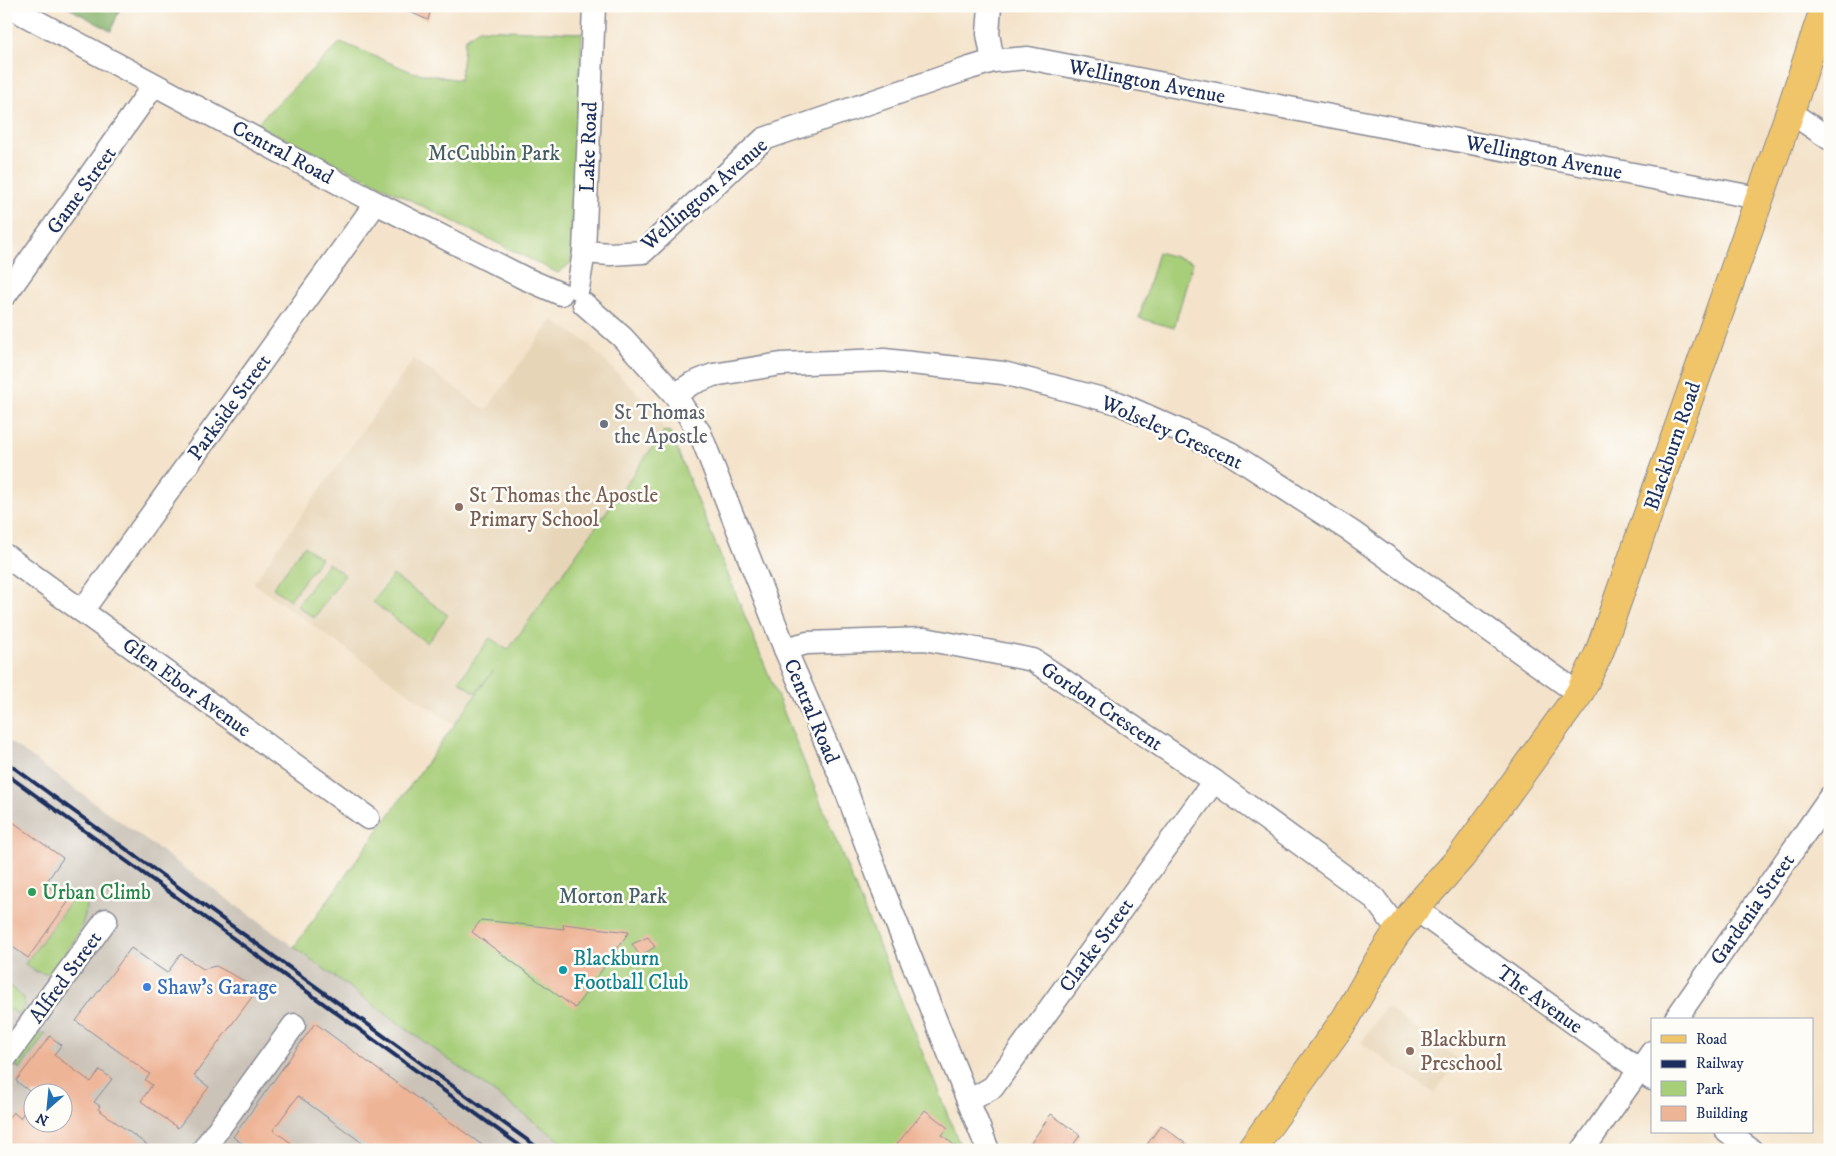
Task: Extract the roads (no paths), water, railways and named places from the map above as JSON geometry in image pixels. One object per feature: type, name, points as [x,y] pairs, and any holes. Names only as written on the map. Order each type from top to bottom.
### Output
[{"type":"main road","name":"Blackburn Road","points":[[1251,1150],[1346,1018],[1379,960],[1461,857],[1578,694],[1599,653],[1758,198],[1790,112],[1825,6]]},
{"type":"main road","name":"Blackburn Road","points":[[1346,1018],[1386,974],[1413,917]]},
{"type":"street","name":"Central Road","points":[[8,6],[376,203],[524,278],[574,295],[622,337],[674,395],[700,433],[785,649],[843,782],[882,888],[988,1150]]},
{"type":"street","name":"Lake Road","points":[[574,295],[584,252],[594,6]]},
{"type":"street","points":[[990,6],[988,34],[993,61]]},
{"type":"street","name":"Wellington Avenue","points":[[584,252],[610,254],[643,252],[764,139],[970,68],[993,61],[1028,58],[1758,198]]},
{"type":"street","name":"Game Street","points":[[6,294],[154,85]]},
{"type":"street","points":[[1790,112],[1830,139]]},
{"type":"street","name":"Parkside Street","points":[[82,611],[376,203]]},
{"type":"street","name":"Wolseley Crescent","points":[[674,395],[692,384],[713,375],[781,364],[884,360],[1003,373],[1118,402],[1230,453],[1352,532],[1578,694]]},
{"type":"street","name":"Glen Ebor Avenue","points":[[6,556],[368,818]]},
{"type":"street","name":"Gordon Crescent","points":[[785,649],[807,643],[925,639],[1033,660],[1214,780],[1374,898],[1389,915],[1393,923],[1413,917]]},
{"type":"street","name":"Clarke Street","points":[[969,1101],[993,1087],[1214,780]]},
{"type":"street","name":"Gardenia Street","points":[[1676,1018],[1830,797]]},
{"type":"street","name":"The Avenue","points":[[1413,917],[1648,1067]]},
{"type":"street","name":"Alfred Street","points":[[6,1058],[106,920]]},
{"type":"street","points":[[203,1150],[294,1025]]},
{"type":"street","points":[[1583,1150],[1648,1067]]},
{"type":"street","points":[[1730,1134],[1751,1150]]},
{"type":"railway","points":[[6,762],[541,1150]]},
{"type":"railway","points":[[6,774],[526,1150]]},
{"type":"place","name":"St Thomas the Apostle","points":[[604,424]]},
{"type":"place","name":"St Thomas the Apostle Primary School","points":[[459,507]]},
{"type":"place","name":"Urban Climb","points":[[32,892]]},
{"type":"place","name":"Blackburn Football Club","points":[[563,970]]},
{"type":"place","name":"Shaw's Garage","points":[[147,987]]},
{"type":"place","name":"Blackburn Preschool","points":[[1410,1051]]},
{"type":"park label","name":"McCubbin Park","points":[[494,153]]},
{"type":"park label","name":"Morton Park","points":[[613,896]]}]
